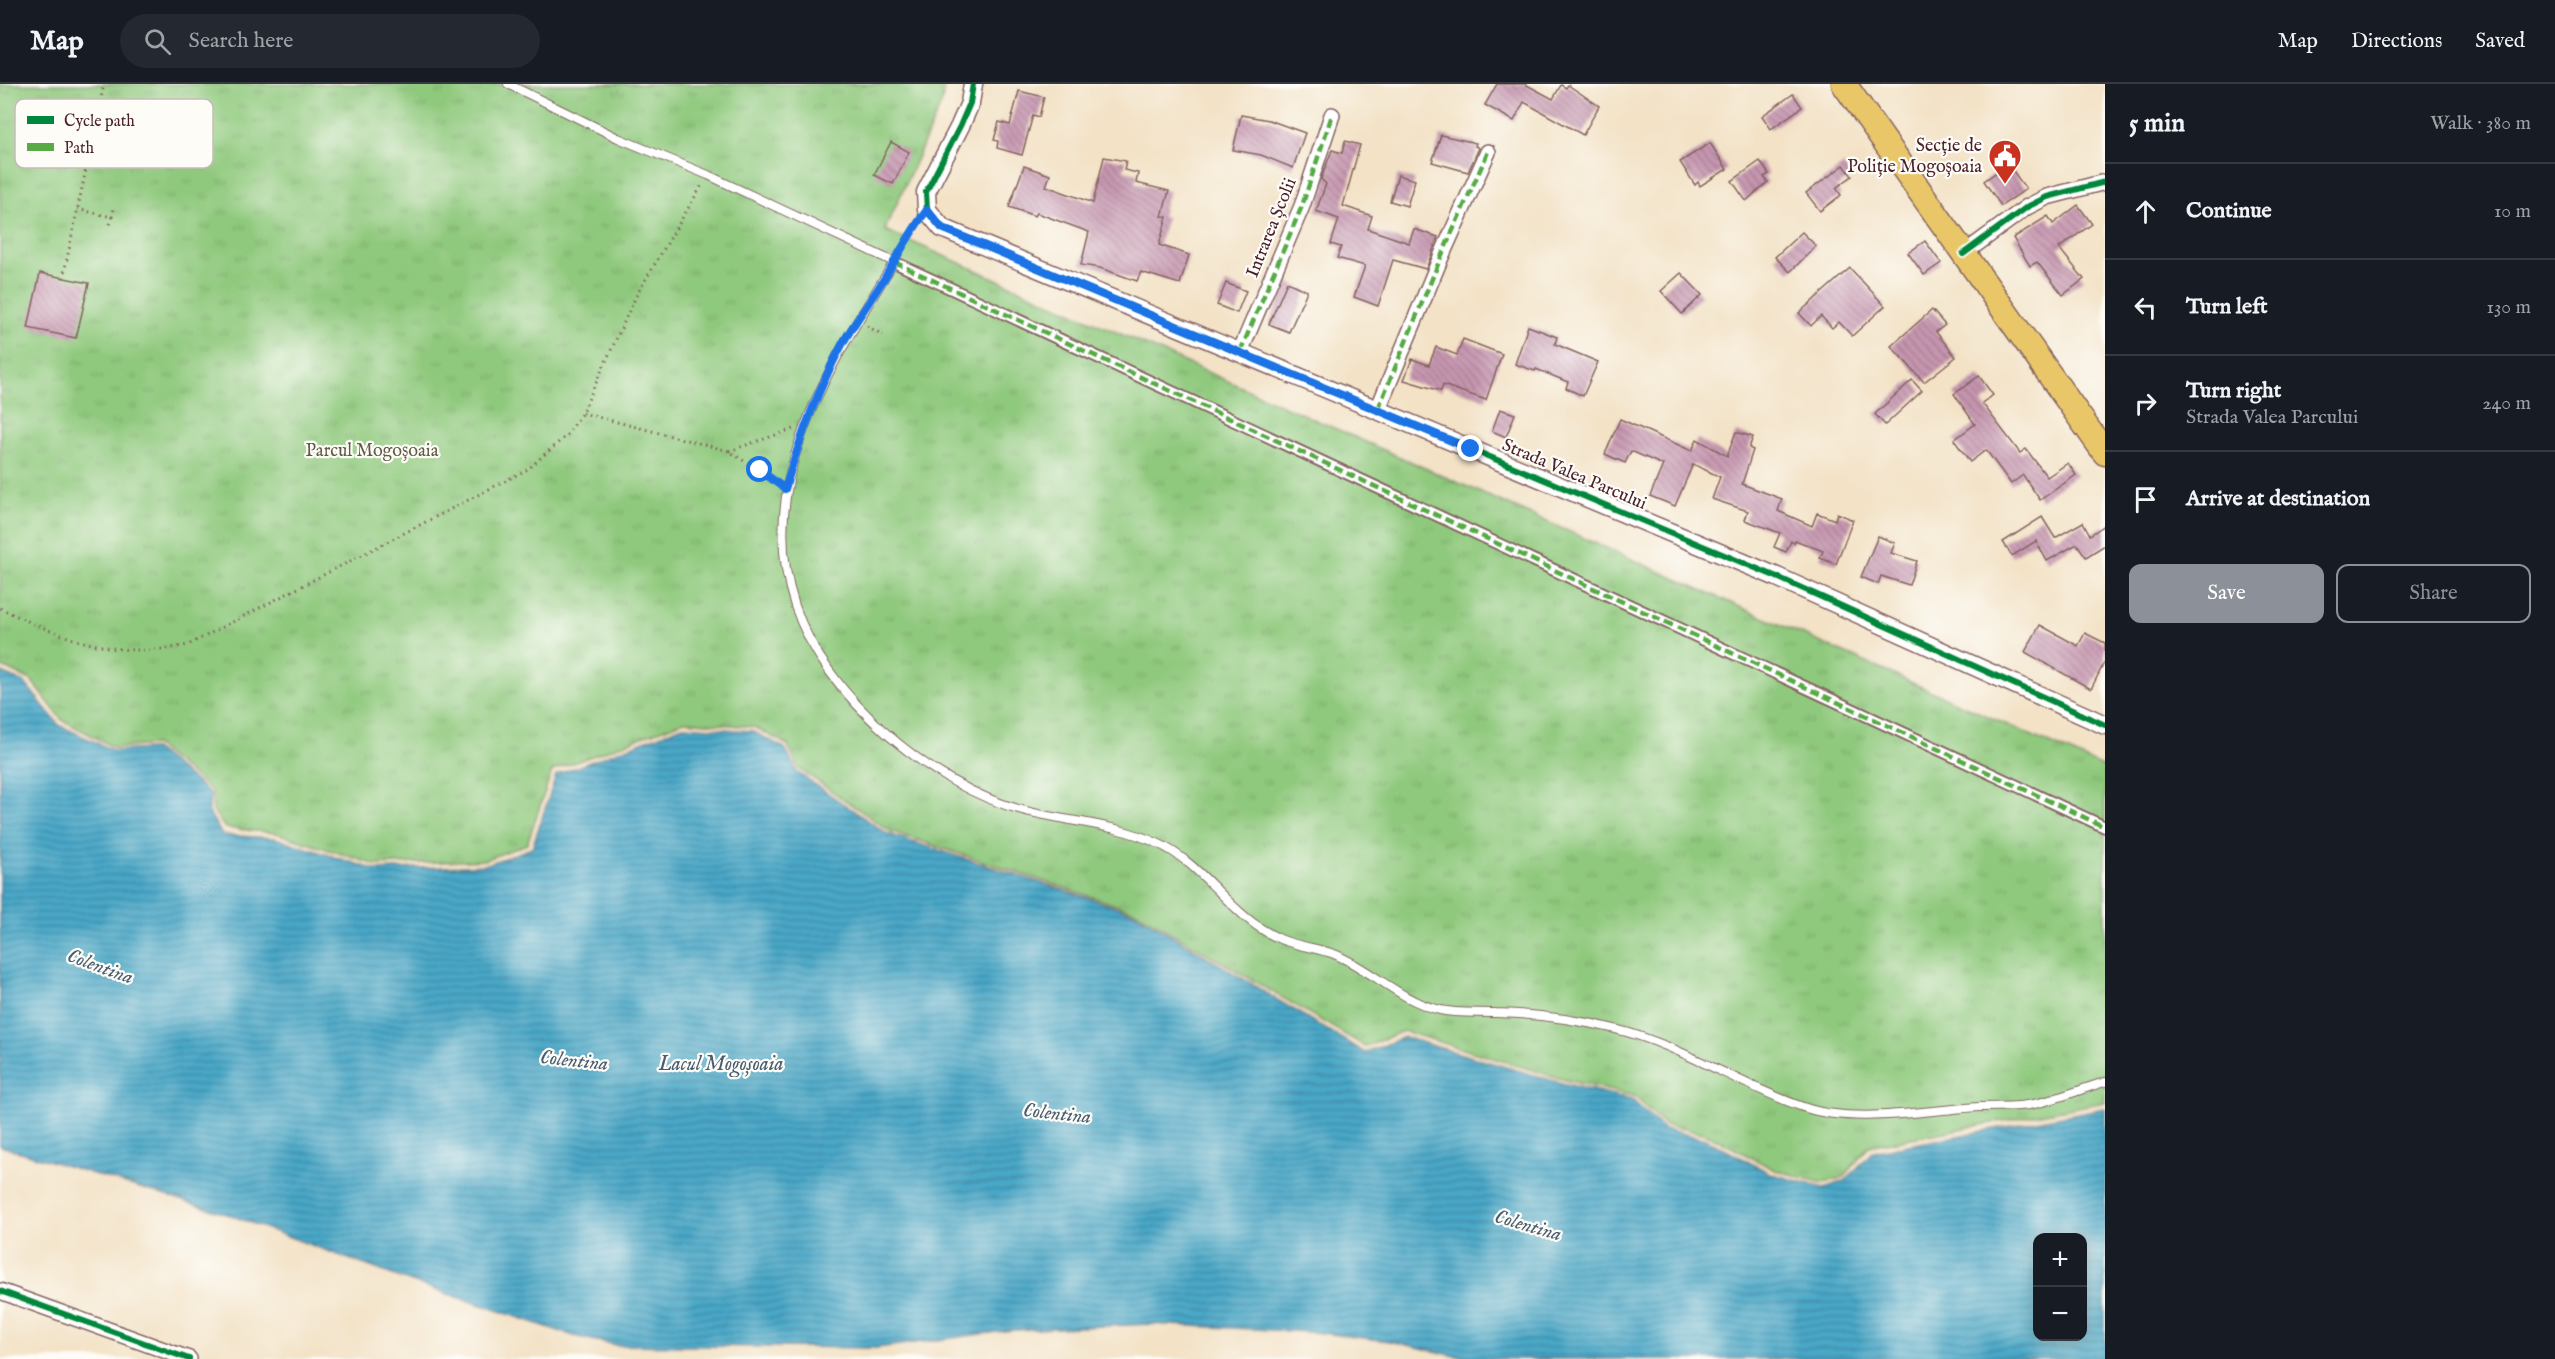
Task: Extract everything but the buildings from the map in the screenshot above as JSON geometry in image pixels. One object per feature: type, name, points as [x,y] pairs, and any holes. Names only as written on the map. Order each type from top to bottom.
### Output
[{"type":"main road","points":[[1844,84],[2105,453]]},
{"type":"street","points":[[927,210],[926,192],[960,126],[970,103],[973,84]]},
{"type":"street","name":"Intrarea Școlii","points":[[1240,352],[1302,206],[1332,115]]},
{"type":"street","points":[[1378,409],[1488,152]]},
{"type":"street","points":[[1963,254],[2027,207],[2047,197],[2105,182]]},
{"type":"street","name":"Strada Valea Parcului","points":[[927,210],[942,228],[1879,621],[2105,725]]},
{"type":"street","points":[[894,262],[2105,827]]},
{"type":"street","points":[[0,1291],[189,1359]]},
{"type":"lane","points":[[508,84],[618,138],[708,175],[894,262],[845,340],[807,423],[785,489],[782,527],[784,564],[795,609],[819,656],[864,715],[948,778],[985,798],[1024,811],[1103,825],[1160,844],[1182,857],[1201,873],[1252,923],[1281,939],[1335,955],[1416,1002],[1441,1010],[1546,1016],[1615,1029],[1675,1049],[1774,1096],[1810,1110],[1827,1113],[1888,1114],[2029,1105],[2105,1082]]},
{"type":"path","points":[[101,99],[104,84]]},
{"type":"path","points":[[63,278],[86,168]]},
{"type":"path","points":[[0,609],[85,644],[131,651],[164,650],[188,645],[528,469],[567,435],[582,413],[637,294],[708,175]]},
{"type":"path","points":[[77,209],[112,217]]},
{"type":"path","points":[[110,225],[114,209]]},
{"type":"path","points":[[894,262],[906,238],[927,210]]},
{"type":"path","points":[[857,321],[883,335]]},
{"type":"path","points":[[582,413],[729,451],[785,489]]},
{"type":"path","points":[[729,451],[807,423]]},
{"type":"green space","name":"Parcul Mogoșoaia","points":[[0,84],[944,84],[942,102],[885,230],[2105,768],[2105,1102],[1869,1146],[1844,1177],[1823,1183],[1775,1170],[1707,1134],[1665,1125],[1634,1096],[1562,1079],[1403,1031],[1366,1047],[1135,911],[890,831],[798,768],[788,745],[754,727],[684,721],[552,771],[527,844],[485,860],[376,865],[276,833],[225,828],[213,811],[212,791],[155,745],[115,748],[62,720],[31,680],[0,666]]},
{"type":"water","name":"Lacul Mogoșoaia","points":[[0,672],[25,683],[59,725],[114,751],[154,749],[210,793],[209,812],[222,835],[275,838],[376,870],[485,865],[532,848],[556,775],[683,726],[752,731],[785,748],[797,772],[888,834],[1135,913],[1365,1053],[1404,1037],[1561,1083],[1631,1099],[1664,1129],[1705,1139],[1772,1174],[1824,1188],[1845,1181],[1872,1152],[2105,1108],[2105,1359],[1469,1359],[1390,1341],[1313,1332],[1150,1324],[1012,1330],[876,1348],[616,1345],[574,1336],[409,1281],[227,1214],[0,1146]]},
{"type":"marked path","points":[[1240,352],[1302,206],[1332,115]]},
{"type":"marked path","points":[[1378,409],[1441,257],[1488,152]]},
{"type":"marked path","points":[[894,262],[2105,827]]},
{"type":"cycle path","points":[[973,84],[970,103],[960,126],[926,192],[927,210],[942,228],[1777,577],[2105,725]]},
{"type":"cycle path","points":[[1963,254],[2027,207],[2047,197],[2105,182]]},
{"type":"cycle path","points":[[0,1291],[189,1359]]},
{"type":"place","name":"Secție de Poliție Mogoșoaia","points":[[2005,185]]},
{"type":"route","points":[[760,470],[785,489],[796,449],[820,390],[845,340],[894,262],[906,238],[927,210],[942,228],[1124,306],[1291,372],[1471,449]]},
{"type":"water label","name":"Colentina","points":[[100,967]]},
{"type":"water label","name":"Colentina","points":[[574,1061]]},
{"type":"water label","name":"Colentina","points":[[1057,1114]]},
{"type":"water label","name":"Colentina","points":[[1528,1226]]}]
